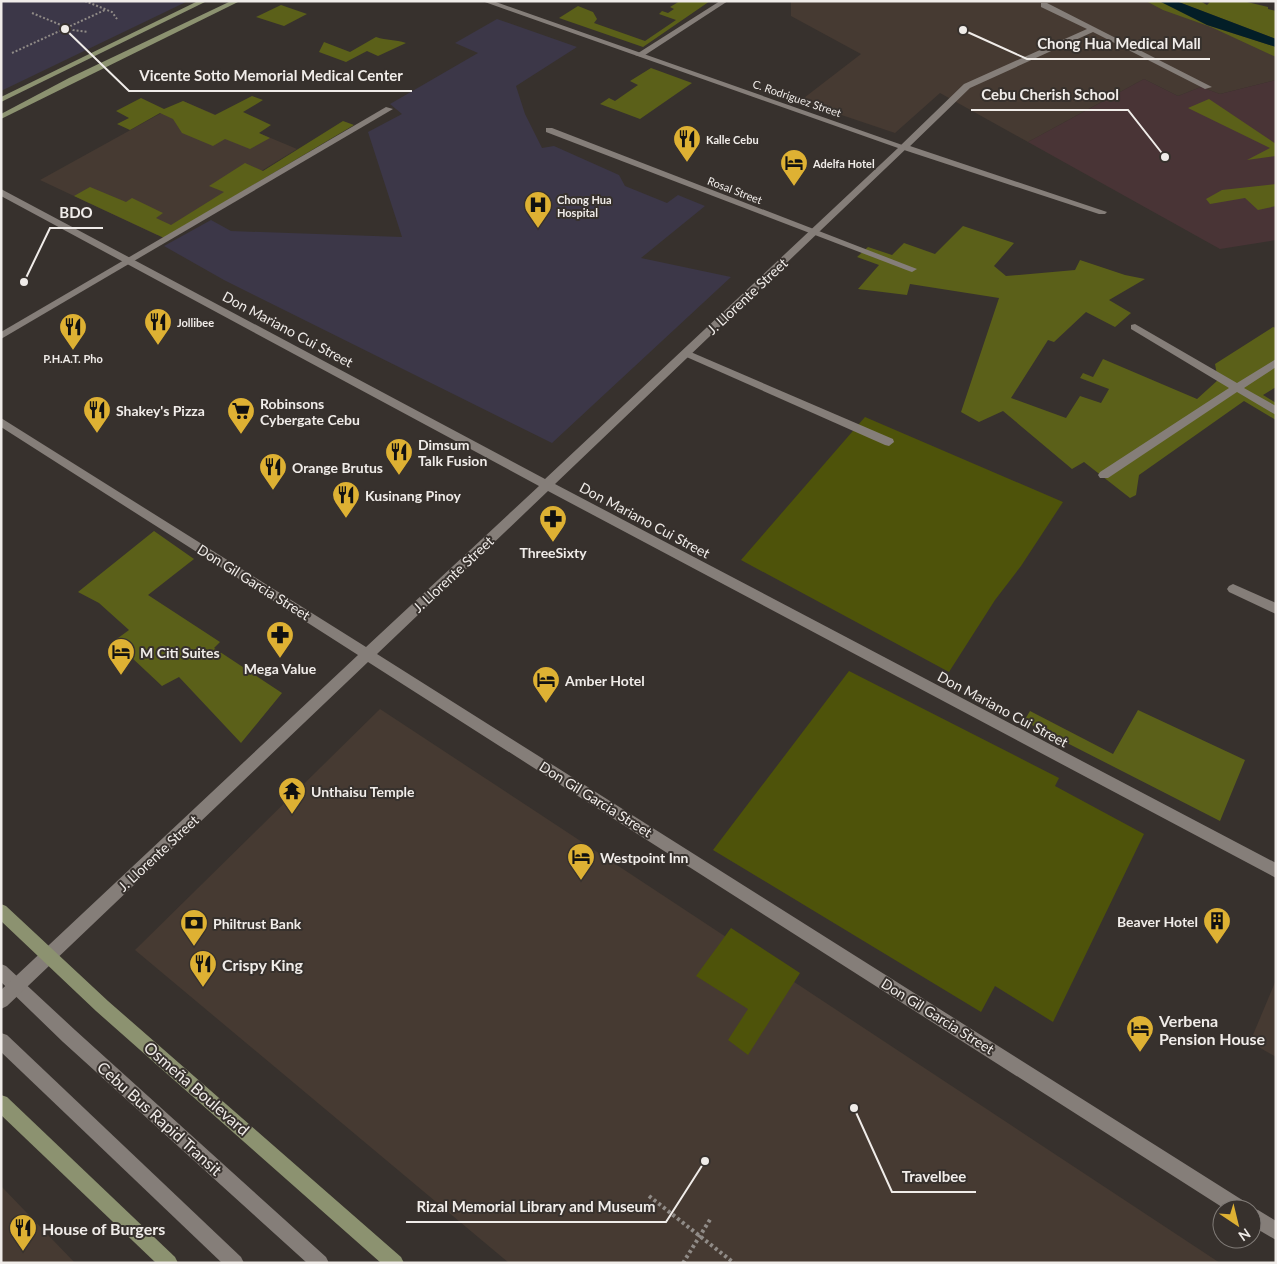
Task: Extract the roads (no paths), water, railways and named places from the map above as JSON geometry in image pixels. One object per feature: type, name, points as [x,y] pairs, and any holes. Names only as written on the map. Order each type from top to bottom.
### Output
[{"type":"main road","points":[[1,100],[54,72],[204,1]]},
{"type":"main road","points":[[1,117],[72,80],[237,1]]},
{"type":"main road","points":[[54,72],[72,80]]},
{"type":"main road","name":"Osmeña Boulevard","points":[[1,911],[102,1006],[395,1263]]},
{"type":"main road","points":[[1,1103],[169,1263]]},
{"type":"street","name":"C. Rodriguez Street","points":[[486,1],[904,147],[1102,212]]},
{"type":"street","points":[[639,55],[725,1]]},
{"type":"street","points":[[1044,4],[1208,87]]},
{"type":"street","name":"J. Llorente Street","points":[[1,1001],[967,86],[1094,29]]},
{"type":"street","points":[[1,336],[389,109]]},
{"type":"street","name":"Rosal Street","points":[[549,130],[912,269]]},
{"type":"street","name":"Don Mariano Cui Street","points":[[1,192],[547,485],[1276,871]]},
{"type":"street","points":[[1135,326],[1276,410]]},
{"type":"street","points":[[686,353],[889,442]]},
{"type":"street","points":[[1104,475],[1276,362]]},
{"type":"street","name":"Don Gil Garcia Street","points":[[1,422],[1225,1199]]},
{"type":"street","points":[[1233,589],[1276,609]]},
{"type":"street","name":"Cebu Bus Rapid Transit","points":[[1,970],[69,1036],[320,1263]]},
{"type":"street","points":[[1,1041],[235,1263]]},
{"type":"street","points":[[1262,1222],[1276,1231]]},
{"type":"water","points":[[1159,1],[1176,1],[1276,39],[1276,47],[1207,25]]},
{"type":"place","name":"Vicente Sotto Memorial Medical Center","points":[[65,29]]},
{"type":"place","name":"Chong Hua Medical Mall","points":[[963,30]]},
{"type":"place","name":"Cebu Cherish School","points":[[1165,157]]},
{"type":"place","name":"Kalle Cebu","points":[[687,163]]},
{"type":"place","name":"Adelfa Hotel","points":[[794,187]]},
{"type":"place","name":"Chong Hua Hospital","points":[[538,229]]},
{"type":"place","name":"BDO","points":[[24,282]]},
{"type":"place","name":"Jollibee","points":[[158,346]]},
{"type":"place","name":"P.H.A.T. Pho","points":[[73,351]]},
{"type":"place","name":"Shakey's Pizza","points":[[97,434]]},
{"type":"place","name":"Robinsons Cybergate Cebu","points":[[241,435]]},
{"type":"place","name":"Dimsum Talk Fusion","points":[[399,476]]},
{"type":"place","name":"Orange Brutus","points":[[273,491]]},
{"type":"place","name":"Kusinang Pinoy","points":[[346,519]]},
{"type":"place","name":"ThreeSixty","points":[[553,543]]},
{"type":"place","name":"Mega Value","points":[[280,659]]},
{"type":"place","name":"M Citi Suites","points":[[121,676]]},
{"type":"place","name":"Amber Hotel","points":[[546,704]]},
{"type":"place","name":"Unthaisu Temple","points":[[292,815]]},
{"type":"place","name":"Westpoint Inn","points":[[581,881]]},
{"type":"place","name":"Beaver Hotel","points":[[1217,945]]},
{"type":"place","name":"Philtrust Bank","points":[[194,947]]},
{"type":"place","name":"Crispy King","points":[[203,988]]},
{"type":"place","name":"Verbena Pension House","points":[[1140,1053]]},
{"type":"place","name":"Travelbee","points":[[854,1108]]},
{"type":"place","name":"Rizal Memorial Library and Museum","points":[[705,1161]]},
{"type":"place","name":"House of Burgers","points":[[23,1252]]}]
